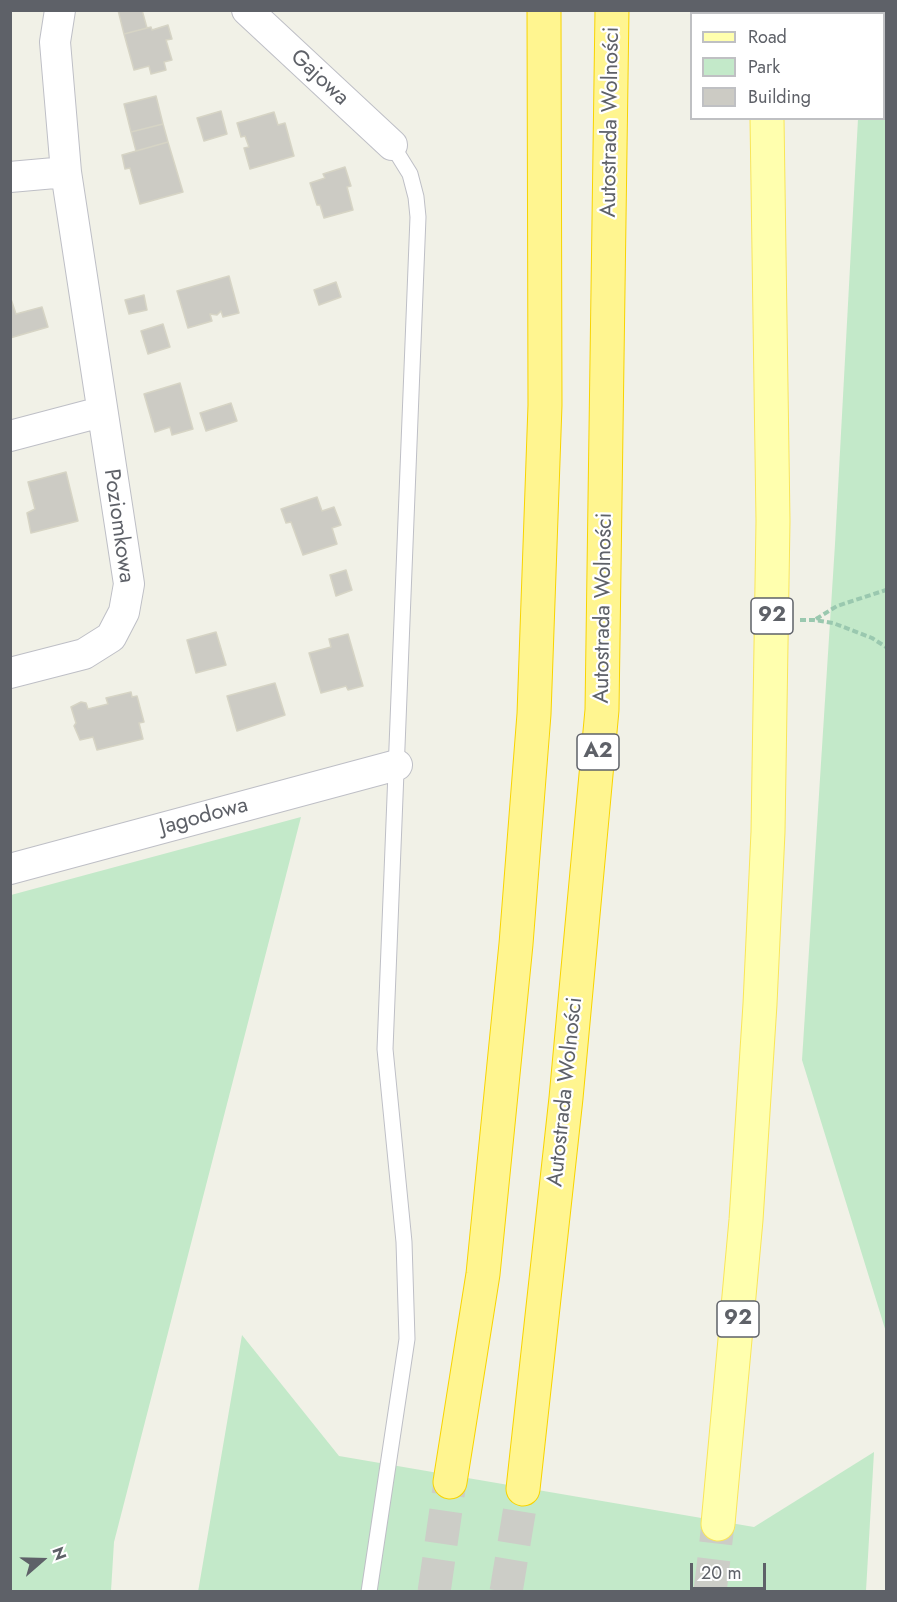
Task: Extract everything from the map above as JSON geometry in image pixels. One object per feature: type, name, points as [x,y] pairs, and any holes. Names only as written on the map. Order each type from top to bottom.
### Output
[{"type":"highway","points":[[450,1482],[483,1274],[516,944],[534,714],[545,405],[544,10]]},
{"type":"highway","name":"Autostrada Wolności","points":[[523,1489],[566,1098],[602,710],[612,10]]},
{"type":"main road","name":"92","points":[[718,1524],[739,1312],[760,1004],[768,832],[772,620],[772,347],[767,120]]},
{"type":"street","name":"Poziomkowa","points":[[10,673],[84,654],[111,637],[124,612],[129,584],[66,172],[55,42],[60,10]]},
{"type":"street","name":"Gajowa","points":[[247,10],[392,145]]},
{"type":"street","points":[[10,177],[66,172]]},
{"type":"street","points":[[10,436],[101,412]]},
{"type":"street","name":"Jagodowa","points":[[10,869],[397,765]]},
{"type":"lane","points":[[369,1592],[407,1339],[404,1242],[386,1049],[418,217],[410,174],[392,145]]},
{"type":"path","points":[[814,620],[837,606],[886,590]]},
{"type":"path","points":[[772,620],[814,620],[832,624],[872,638],[886,647]]},
{"type":"green space","points":[[885,56],[886,1332],[802,1060],[835,544],[858,120],[885,120]]},
{"type":"green space","points":[[301,817],[114,1542],[111,1591],[11,1591],[11,895]]},
{"type":"green space","points":[[242,1335],[339,1456],[754,1527],[874,1452],[866,1591],[198,1592]]},
{"type":"building","points":[[118,10],[142,10],[147,28],[124,34]]},
{"type":"building","points":[[168,25],[172,39],[166,40],[172,60],[164,62],[166,70],[151,74],[149,66],[134,70],[124,34]]},
{"type":"building","points":[[156,96],[163,124],[131,132],[124,104]]},
{"type":"building","points":[[221,111],[227,134],[204,141],[197,118]]},
{"type":"building","points":[[274,112],[278,125],[285,123],[294,156],[250,169],[244,148],[249,147],[245,136],[241,137],[237,123]]},
{"type":"building","points":[[163,124],[168,142],[136,151],[131,132]]},
{"type":"building","points":[[168,142],[183,192],[140,204],[130,168],[125,169],[122,155]]},
{"type":"building","points":[[345,167],[351,186],[347,187],[353,210],[324,218],[310,183],[325,178],[323,174]]},
{"type":"building","points":[[229,276],[239,313],[223,317],[221,311],[217,315],[210,314],[212,321],[188,328],[177,291]]},
{"type":"building","points":[[336,282],[341,297],[319,305],[314,290]]},
{"type":"building","points":[[144,295],[147,310],[129,314],[125,300]]},
{"type":"building","points":[[11,299],[16,314],[42,307],[48,327],[10,338]]},
{"type":"building","points":[[163,324],[170,347],[148,354],[141,331]]},
{"type":"building","points":[[180,383],[193,429],[172,435],[170,427],[155,432],[144,394]]},
{"type":"building","points":[[231,403],[237,421],[206,431],[200,413]]},
{"type":"building","points":[[66,472],[78,521],[31,533],[27,513],[35,509],[28,482]]},
{"type":"building","points":[[317,497],[322,511],[334,507],[341,525],[332,528],[337,544],[303,555],[291,522],[286,523],[281,509]]},
{"type":"building","points":[[346,570],[352,590],[336,596],[330,575]]},
{"type":"building","points":[[216,632],[226,665],[196,673],[187,640]]},
{"type":"building","points":[[348,634],[363,686],[348,690],[346,686],[321,693],[309,653],[331,647],[329,639]]},
{"type":"building","points":[[275,683],[285,715],[237,731],[227,696]]},
{"type":"building","points":[[131,692],[132,697],[137,696],[144,722],[139,723],[143,739],[97,750],[93,737],[80,740],[74,726],[76,723],[71,707],[81,702],[86,703],[88,709],[108,704],[106,698]]},
{"type":"tunnel","points":[[434,1592],[450,1482]]},
{"type":"tunnel","points":[[506,1592],[523,1489]]},
{"type":"tunnel","points":[[710,1592],[718,1524]]}]
